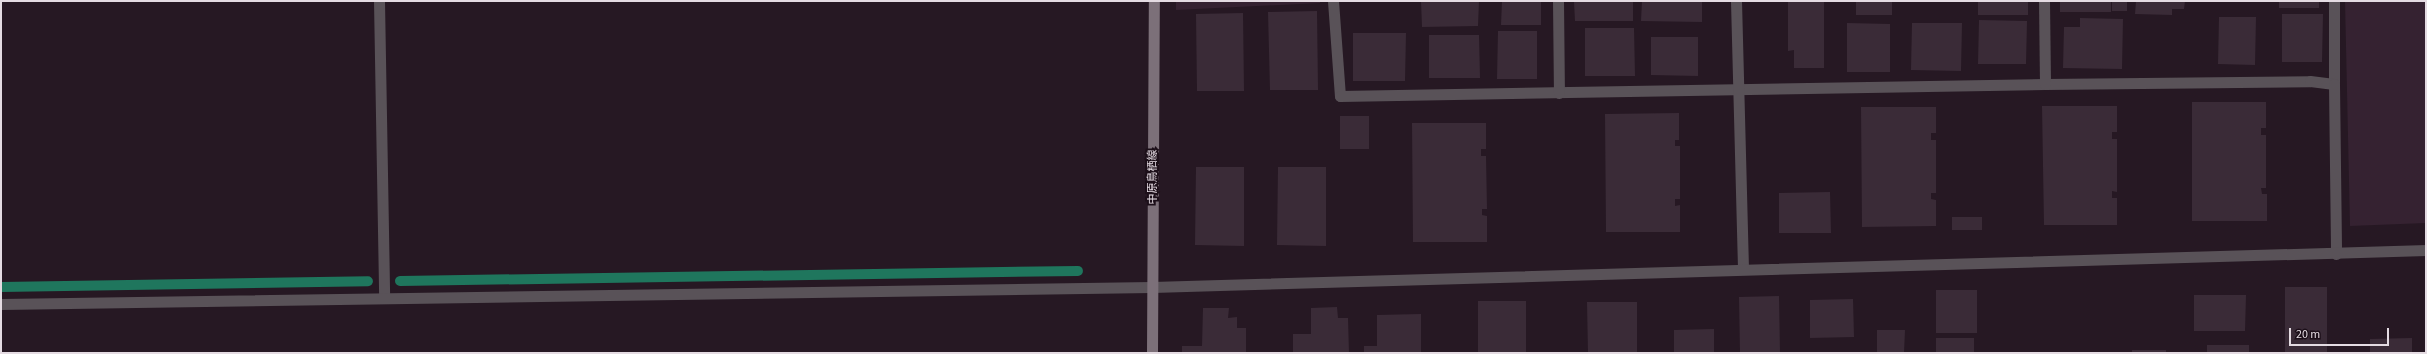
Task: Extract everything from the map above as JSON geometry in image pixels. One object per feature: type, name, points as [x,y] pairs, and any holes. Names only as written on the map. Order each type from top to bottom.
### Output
[{"type":"main road","name":"中原鳥栖線","points":[[1152,353],[1154,1]]},
{"type":"street","points":[[379,1],[384,296]]},
{"type":"street","points":[[1333,1],[1340,96],[2045,84],[2310,81],[2334,84]]},
{"type":"street","points":[[1558,1],[1559,93]]},
{"type":"street","points":[[1736,1],[1743,268]]},
{"type":"street","points":[[2044,1],[2045,84]]},
{"type":"street","points":[[2334,1],[2336,254]]},
{"type":"street","points":[[1,304],[384,296],[1152,287],[1743,268],[2336,254],[2426,250]]},
{"type":"shaded area","points":[[1176,1],[1320,1],[1320,3],[1176,10]]},
{"type":"shaded area","points":[[2345,1],[2426,1],[2426,223],[2350,226]]},
{"type":"building","points":[[1421,1],[1479,1],[1478,26],[1422,27]]},
{"type":"building","points":[[1502,1],[1541,1],[1541,25],[1501,25]]},
{"type":"building","points":[[1633,1],[1633,21],[1575,21],[1574,2]]},
{"type":"building","points":[[1642,1],[1702,1],[1702,22],[1641,21]]},
{"type":"building","points":[[1788,1],[1824,1],[1824,68],[1794,68],[1794,50],[1788,51]]},
{"type":"building","points":[[1856,1],[1892,1],[1892,15],[1856,15]]},
{"type":"building","points":[[1978,1],[2028,1],[2028,15],[1978,15]]},
{"type":"building","points":[[2060,1],[2111,1],[2111,12],[2060,12]]},
{"type":"building","points":[[2112,1],[2127,1],[2127,11],[2112,11]]},
{"type":"building","points":[[2136,1],[2185,1],[2184,9],[2172,9],[2172,15],[2135,14]]},
{"type":"building","points":[[2279,1],[2319,1],[2319,8],[2279,8]]},
{"type":"building","points":[[1317,11],[1318,90],[1270,90],[1268,12]]},
{"type":"building","points":[[1243,13],[1244,91],[1197,91],[1196,14]]},
{"type":"building","points":[[2282,14],[2323,14],[2322,62],[2282,62]]},
{"type":"building","points":[[2219,17],[2256,17],[2255,65],[2218,64]]},
{"type":"building","points":[[2080,18],[2123,19],[2122,69],[2063,68],[2064,27],[2080,27]]},
{"type":"building","points":[[1979,20],[2027,21],[2026,64],[1978,64]]},
{"type":"building","points":[[1847,23],[1890,24],[1890,72],[1847,72]]},
{"type":"building","points":[[1912,23],[1962,23],[1961,71],[1911,70]]},
{"type":"building","points":[[1585,28],[1634,28],[1635,76],[1585,76]]},
{"type":"building","points":[[1498,31],[1537,31],[1537,79],[1497,79]]},
{"type":"building","points":[[1353,33],[1406,33],[1405,81],[1353,81]]},
{"type":"building","points":[[1429,35],[1479,35],[1480,78],[1429,78]]},
{"type":"building","points":[[1651,37],[1698,37],[1698,76],[1651,75]]},
{"type":"building","points":[[2192,102],[2266,102],[2266,128],[2261,128],[2261,135],[2266,135],[2266,188],[2261,188],[2262,194],[2267,194],[2267,221],[2192,221]]},
{"type":"building","points":[[2042,106],[2117,106],[2117,132],[2112,132],[2112,139],[2117,139],[2117,192],[2112,191],[2112,198],[2117,198],[2117,225],[2044,225]]},
{"type":"building","points":[[1861,107],[1936,107],[1936,133],[1931,133],[1931,140],[1936,140],[1936,193],[1931,193],[1931,199],[1936,200],[1936,226],[1862,227]]},
{"type":"building","points":[[1679,113],[1679,140],[1675,140],[1675,146],[1680,146],[1680,199],[1675,199],[1675,206],[1680,205],[1680,232],[1606,232],[1605,114]]},
{"type":"building","points":[[1340,116],[1369,116],[1369,149],[1340,149]]},
{"type":"building","points":[[1412,123],[1486,123],[1486,149],[1481,149],[1481,156],[1486,156],[1487,209],[1482,209],[1482,215],[1487,216],[1487,242],[1413,242]]},
{"type":"building","points":[[1196,167],[1244,167],[1244,246],[1195,245]]},
{"type":"building","points":[[1278,167],[1326,167],[1326,246],[1277,245]]},
{"type":"building","points":[[1830,192],[1831,233],[1779,233],[1779,193]]},
{"type":"building","points":[[1952,217],[1982,217],[1982,230],[1952,230]]},
{"type":"building","points":[[2285,287],[2327,287],[2327,353],[2285,353]]},
{"type":"building","points":[[1936,290],[1977,290],[1977,333],[1936,333]]},
{"type":"building","points":[[2194,295],[2246,295],[2245,331],[2194,331]]},
{"type":"building","points":[[1779,296],[1780,353],[1740,353],[1739,297]]},
{"type":"building","points":[[1853,299],[1854,337],[1810,338],[1810,300]]},
{"type":"building","points":[[1478,301],[1526,301],[1526,353],[1478,353]]},
{"type":"building","points":[[1587,302],[1637,302],[1637,353],[1588,353]]},
{"type":"building","points":[[1337,307],[1338,318],[1348,318],[1349,353],[1293,353],[1293,334],[1311,334],[1311,308]]},
{"type":"building","points":[[1203,308],[1229,308],[1228,318],[1237,317],[1237,328],[1246,328],[1246,353],[1182,353],[1182,346],[1202,346]]},
{"type":"building","points":[[1421,314],[1421,353],[1364,353],[1364,346],[1377,346],[1377,315]]},
{"type":"building","points":[[1714,329],[1714,353],[1674,353],[1674,330]]},
{"type":"building","points":[[1877,330],[1905,330],[1904,353],[1877,353]]},
{"type":"building","points":[[1936,338],[1974,338],[1974,353],[1936,353]]},
{"type":"building","points":[[2412,338],[2412,353],[2370,353],[2370,339]]},
{"type":"building","points":[[2207,345],[2249,345],[2249,353],[2207,353]]},
{"type":"building","points":[[2132,350],[2166,350],[2166,353],[2132,353]]},
{"type":"waterway","points":[[400,281],[1078,271]]},
{"type":"waterway","points":[[1,287],[368,281]]}]
